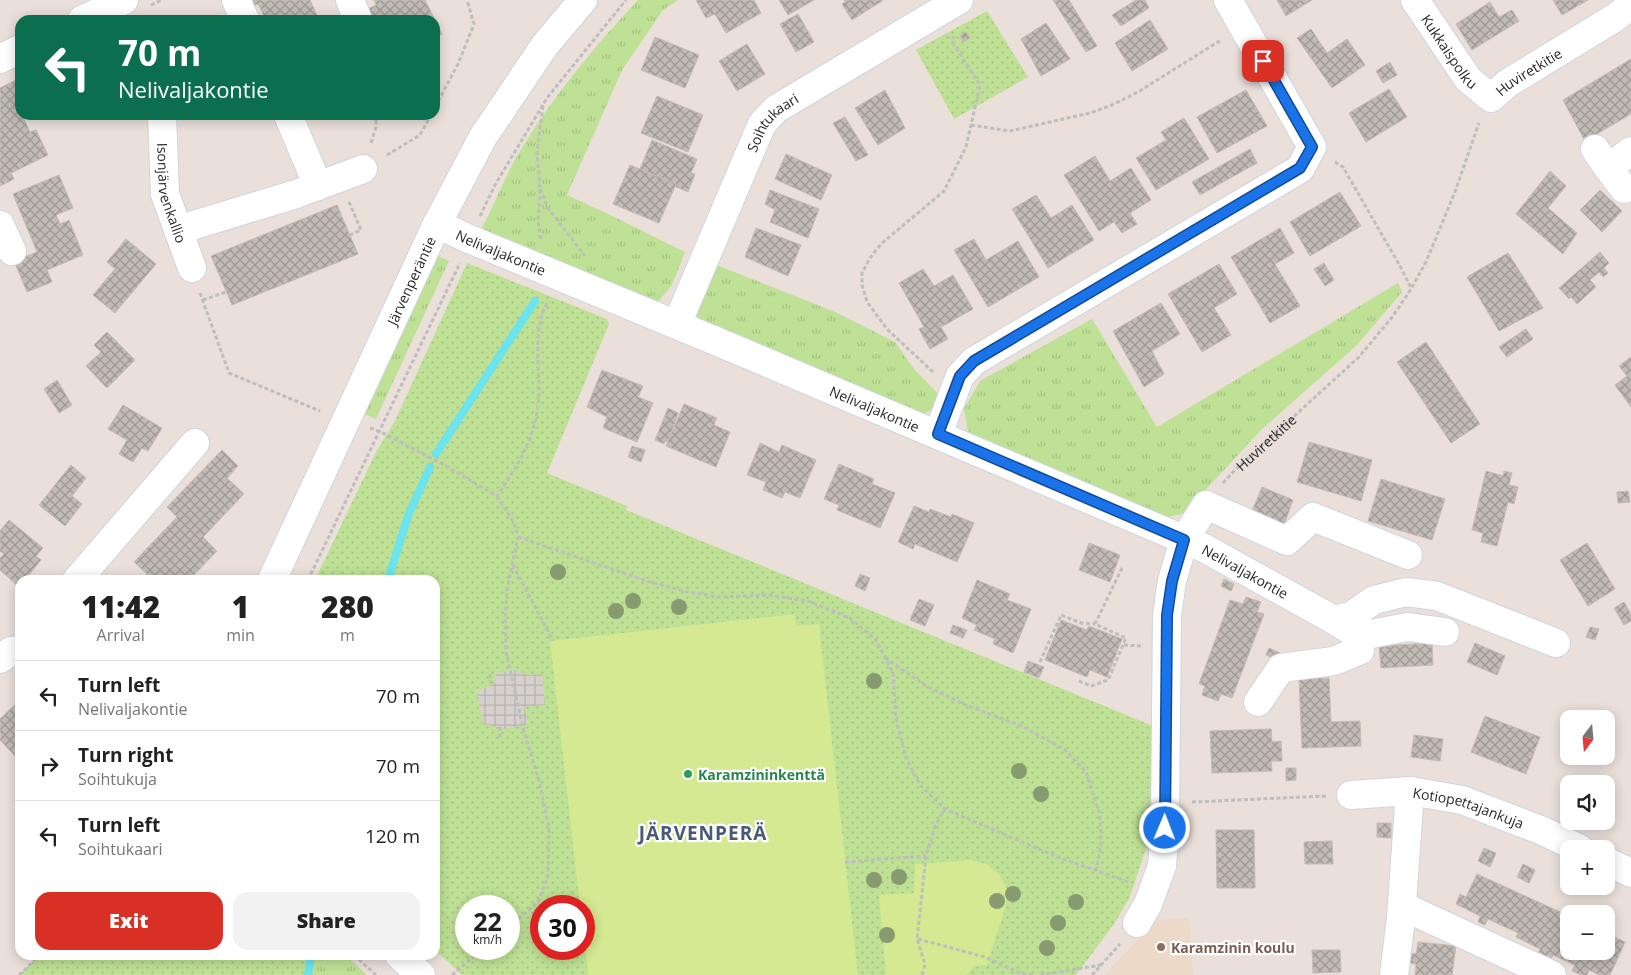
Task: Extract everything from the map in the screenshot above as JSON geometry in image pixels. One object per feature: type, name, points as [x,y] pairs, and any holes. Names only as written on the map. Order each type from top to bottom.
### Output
[{"type":"street","points":[[236,0],[243,15]]},
{"type":"street","points":[[350,0],[356,15]]},
{"type":"street","name":"Järvenperäntie","points":[[274,575],[438,224],[483,137],[545,45],[583,0]]},
{"type":"street","points":[[938,434],[960,376],[974,361],[1300,168],[1312,147],[1228,0]]},
{"type":"street","name":"Kukkaispolku","points":[[1415,0],[1468,79],[1491,98]]},
{"type":"street","name":"Huviretkitie","points":[[1491,98],[1508,84],[1616,17],[1631,5]]},
{"type":"street","name":"Soihtukaari","points":[[677,324],[762,124],[776,109],[949,6]]},
{"type":"street","points":[[97,15],[116,9]]},
{"type":"street","points":[[0,59],[15,52]]},
{"type":"street","name":"Isonjärvenkallio","points":[[162,120],[165,194],[192,268]]},
{"type":"street","points":[[178,230],[296,194],[340,178],[292,120]]},
{"type":"street","points":[[1624,189],[1601,158],[1631,151]]},
{"type":"street","name":"Nelivaljakontie","points":[[438,224],[550,280],[677,324],[1204,548],[1360,636]]},
{"type":"street","points":[[0,225],[12,251]]},
{"type":"street","points":[[81,575],[195,443]]},
{"type":"street","points":[[1137,923],[1148,904],[1162,866],[1166,803],[1167,615],[1172,581],[1184,540],[1206,506],[1287,541],[1313,516],[1408,555]]},
{"type":"street","points":[[1334,620],[1350,616],[1374,600],[1406,592],[1437,596],[1556,643]]},
{"type":"street","points":[[1258,702],[1281,668],[1334,661],[1360,650],[1360,636],[1408,627],[1446,632]]},
{"type":"street","points":[[0,659],[11,651],[15,651]]},
{"type":"street","points":[[1394,975],[1402,906],[1410,791]]},
{"type":"street","name":"Kotiopettajankuja","points":[[1351,796],[1410,791],[1462,800],[1544,831],[1562,840]]},
{"type":"street","points":[[1615,865],[1631,873]]},
{"type":"street","points":[[1402,906],[1552,975]]},
{"type":"street","points":[[404,960],[420,975]]},
{"type":"path","points":[[440,98],[458,64],[474,24],[467,0]]},
{"type":"path","points":[[310,575],[464,254],[469,239],[495,185],[543,104],[626,0]]},
{"type":"path","points":[[949,6],[954,45],[980,85],[966,147],[944,191],[881,244],[870,258],[862,274],[862,285],[867,302],[888,330],[919,361],[940,378],[957,385]]},
{"type":"path","points":[[971,126],[1010,131],[1090,113],[1112,106],[1243,27]]},
{"type":"path","name":"Huviretkitie","points":[[1206,506],[1234,471],[1359,357],[1393,316],[1426,262],[1455,192],[1475,133],[1491,98]]},
{"type":"path","points":[[497,496],[527,449],[538,405],[538,328],[550,280],[538,222],[540,189],[537,152],[543,104]]},
{"type":"path","points":[[350,235],[361,230],[340,178],[420,135],[428,120]]},
{"type":"path","points":[[1312,147],[1344,167],[1411,289]]},
{"type":"path","points":[[540,189],[548,208],[590,262]]},
{"type":"path","points":[[192,268],[229,373],[345,421],[379,431],[446,466],[497,496],[514,523],[518,537],[507,590],[505,618],[506,652],[524,732],[540,780],[549,829],[548,876],[538,902],[520,918]]},
{"type":"path","points":[[203,300],[226,292]]},
{"type":"path","points":[[518,537],[650,582],[688,592],[718,597],[770,595],[808,601],[850,618],[876,640],[893,673],[896,719],[906,758],[920,785],[945,809],[1055,856],[1153,891]]},
{"type":"path","points":[[513,564],[553,641]]},
{"type":"path","points":[[1094,624],[1122,568]]},
{"type":"path","points":[[1040,662],[1060,615],[1081,623],[1094,624],[1126,638],[1108,680],[1091,686],[1079,681]]},
{"type":"path","points":[[884,657],[928,687],[968,706],[1021,726],[1064,749],[1086,772],[1100,815],[1101,846],[1096,871]]},
{"type":"path","points":[[490,674],[490,685]]},
{"type":"path","points":[[500,727],[500,738]]},
{"type":"path","points":[[1166,803],[1351,796]]},
{"type":"path","points":[[922,975],[925,964],[917,939],[926,856],[936,824],[945,809]]},
{"type":"path","points":[[845,862],[926,856]]},
{"type":"path","points":[[1092,975],[1137,923]]},
{"type":"path","points":[[917,939],[985,957],[1022,974],[1033,975]]},
{"type":"path","points":[[19,975],[35,960]]},
{"type":"path","points":[[360,960],[376,975]]},
{"type":"path","points":[[452,975],[470,960]]},
{"type":"path","points":[[1040,975],[1102,965]]},
{"type":"shaded area","points":[[517,670],[527,675],[542,674],[545,705],[524,707],[529,724],[506,729],[483,724],[477,691],[496,683],[496,673]]},
{"type":"shaded area","name":"Karamzinin koulu","points":[[1189,918],[1193,975],[1105,975],[1156,920]]},
{"type":"green space","points":[[638,0],[678,0],[663,10],[622,70],[567,195],[685,252],[672,285],[657,303],[493,236],[482,228],[517,156],[544,114],[589,55]]},
{"type":"green space","points":[[987,11],[1028,77],[954,119],[916,50]]},
{"type":"green space","points":[[438,256],[449,261],[376,419],[365,414]]},
{"type":"green space","points":[[467,263],[607,319],[609,324],[547,473],[627,506],[626,510],[1153,726],[1154,789],[1147,846],[1129,899],[1114,924],[1076,975],[462,975],[440,955],[440,575],[317,575],[376,452],[395,421]]},
{"type":"green space","points":[[714,264],[835,312],[895,342],[914,369],[941,397],[932,410],[918,416],[700,320],[695,312]]},
{"type":"green space","points":[[1398,283],[1402,292],[1357,345],[1261,430],[1184,513],[1169,517],[969,438],[964,409],[980,381],[1092,319],[1157,427]]},
{"type":"green space","name":"Karamzininkenttä","points":[[795,614],[796,626],[819,624],[858,975],[588,975],[586,960],[595,960],[595,895],[579,895],[550,641]]},
{"type":"green space","points":[[971,860],[987,864],[999,875],[1007,888],[1006,905],[987,965],[975,966],[966,975],[886,975],[879,895],[914,893],[915,864]]},
{"type":"green space","points":[[35,960],[310,960],[308,975],[19,975]]},
{"type":"green space","points":[[310,960],[351,960],[367,975],[308,975]]},
{"type":"building","points":[[244,0],[310,0],[317,15],[264,15],[258,4],[248,8]]},
{"type":"building","points":[[374,0],[425,0],[432,15],[378,14],[364,15],[362,12],[376,5]]},
{"type":"building","points":[[696,0],[754,0],[761,13],[726,33],[715,14],[706,18]]},
{"type":"building","points":[[779,0],[814,0],[788,15]]},
{"type":"building","points":[[844,0],[882,1],[852,20],[842,4],[845,2]]},
{"type":"building","points":[[1053,0],[1069,0],[1097,46],[1086,52]]},
{"type":"building","points":[[1136,0],[1145,0],[1149,8],[1121,26],[1112,15]]},
{"type":"building","points":[[1277,0],[1312,0],[1286,16]]},
{"type":"building","points":[[1553,0],[1588,0],[1562,15]]},
{"type":"building","points":[[1490,2],[1499,17],[1512,10],[1519,21],[1472,50],[1456,24]]},
{"type":"building","points":[[798,14],[814,42],[796,52],[780,24]]},
{"type":"building","points":[[1150,20],[1168,49],[1132,71],[1115,43]]},
{"type":"building","points":[[1046,23],[1070,59],[1041,76],[1021,39]]},
{"type":"building","points":[[1311,29],[1327,53],[1347,39],[1365,65],[1332,88],[1297,38]]},
{"type":"building","points":[[966,32],[970,38],[963,42],[960,35]]},
{"type":"building","points":[[655,37],[699,55],[685,88],[641,70]]},
{"type":"building","points":[[747,44],[765,74],[737,91],[719,61]]},
{"type":"building","points":[[1631,59],[1631,114],[1585,141],[1563,100]]},
{"type":"building","points":[[1390,62],[1397,75],[1383,83],[1376,71]]},
{"type":"building","points":[[15,80],[15,120],[24,120],[30,132],[36,130],[48,155],[11,173],[14,179],[0,186],[0,88]]},
{"type":"building","points":[[1389,89],[1407,117],[1366,142],[1349,113]]},
{"type":"building","points":[[885,90],[905,128],[878,145],[855,108]]},
{"type":"building","points":[[1246,90],[1267,126],[1217,153],[1197,117]]},
{"type":"building","points":[[657,96],[703,115],[688,152],[641,133]]},
{"type":"building","points":[[845,117],[868,155],[856,161],[833,123]]},
{"type":"building","points":[[1184,118],[1209,159],[1156,190],[1136,158],[1166,140],[1161,132]]},
{"type":"building","points":[[652,140],[697,159],[691,173],[695,174],[688,192],[674,186],[676,184],[640,169]]},
{"type":"building","points":[[1250,149],[1257,163],[1200,195],[1192,182]]},
{"type":"building","points":[[786,154],[832,175],[821,200],[775,179]]},
{"type":"building","points":[[1095,156],[1110,181],[1131,168],[1151,200],[1130,213],[1137,224],[1122,233],[1114,222],[1099,231],[1064,175]]},
{"type":"building","points":[[630,165],[676,184],[659,223],[613,204]]},
{"type":"building","points":[[1550,171],[1566,186],[1548,208],[1577,233],[1563,254],[1516,214]]},
{"type":"building","points":[[59,175],[73,208],[56,215],[60,224],[69,220],[83,255],[47,270],[52,282],[27,292],[14,261],[37,252],[13,194]]},
{"type":"building","points":[[770,190],[819,209],[808,238],[770,222],[775,210],[765,204]]},
{"type":"building","points":[[1600,190],[1622,211],[1602,232],[1580,210]]},
{"type":"building","points":[[1340,192],[1361,226],[1310,256],[1290,222]]},
{"type":"building","points":[[1036,195],[1051,218],[1072,205],[1094,240],[1048,268],[1012,209]]},
{"type":"building","points":[[337,205],[358,254],[232,305],[211,256]]},
{"type":"building","points":[[756,228],[801,245],[788,276],[745,257]]},
{"type":"building","points":[[1280,228],[1294,253],[1275,264],[1300,306],[1270,323],[1231,257]]},
{"type":"building","points":[[126,239],[156,264],[115,313],[93,295],[115,269],[107,262]]},
{"type":"building","points":[[974,239],[986,260],[1018,241],[1039,277],[988,307],[954,250]]},
{"type":"building","points":[[1600,252],[1609,263],[1604,268],[1608,273],[1603,277],[1599,272],[1590,280],[1596,287],[1577,304],[1571,297],[1569,299],[1559,288]]},
{"type":"building","points":[[1508,253],[1543,308],[1499,331],[1467,277]]},
{"type":"building","points":[[1324,263],[1334,280],[1325,286],[1314,269]]},
{"type":"building","points":[[1219,264],[1237,294],[1214,308],[1231,335],[1202,352],[1168,294]]},
{"type":"building","points":[[923,269],[934,286],[953,275],[973,309],[941,327],[948,339],[930,349],[919,329],[924,327],[899,283]]},
{"type":"building","points":[[1161,303],[1180,334],[1152,351],[1164,374],[1144,387],[1113,331]]},
{"type":"building","points":[[1526,329],[1533,339],[1507,357],[1499,347]]},
{"type":"building","points":[[107,332],[135,360],[107,388],[86,366],[101,352],[94,345]]},
{"type":"building","points":[[1426,342],[1480,424],[1451,443],[1397,362]]},
{"type":"building","points":[[1631,357],[1631,407],[1615,385],[1627,376],[1619,366]]},
{"type":"building","points":[[602,370],[643,386],[638,397],[653,403],[637,442],[603,428],[607,417],[587,407]]},
{"type":"building","points":[[57,380],[72,405],[59,413],[44,389]]},
{"type":"building","points":[[684,404],[717,418],[714,425],[730,432],[716,467],[666,446]]},
{"type":"building","points":[[123,405],[162,428],[148,451],[142,448],[133,462],[119,454],[127,440],[108,429]]},
{"type":"building","points":[[668,408],[678,413],[668,442],[665,441],[664,444],[655,440]]},
{"type":"building","points":[[1309,442],[1372,460],[1361,501],[1297,482]]},
{"type":"building","points":[[760,443],[779,452],[782,445],[816,460],[800,498],[785,492],[782,498],[763,490],[766,482],[747,475]]},
{"type":"building","points":[[632,446],[645,450],[641,462],[628,457]]},
{"type":"building","points":[[222,450],[238,466],[227,478],[244,494],[203,537],[217,551],[194,575],[146,575],[134,562],[177,517],[167,507]]},
{"type":"building","points":[[839,464],[874,479],[872,484],[895,493],[880,528],[837,510],[839,505],[824,499]]},
{"type":"building","points":[[71,465],[86,478],[72,496],[82,504],[65,526],[39,505]]},
{"type":"building","points":[[1486,471],[1503,476],[1504,471],[1512,473],[1509,485],[1518,487],[1514,504],[1508,502],[1497,546],[1481,542],[1483,533],[1472,530]]},
{"type":"building","points":[[1381,479],[1445,499],[1432,540],[1368,521]]},
{"type":"building","points":[[1262,487],[1293,500],[1284,525],[1252,511]]},
{"type":"building","points":[[1628,491],[1630,502],[1618,503],[1617,492]]},
{"type":"building","points":[[914,506],[929,512],[930,509],[951,517],[952,514],[974,523],[957,562],[915,544],[913,549],[898,542]]},
{"type":"building","points":[[9,520],[43,548],[36,556],[41,560],[29,575],[15,575],[15,583],[0,570],[0,558],[4,554],[0,551],[0,531]]},
{"type":"building","points":[[1089,543],[1120,555],[1110,582],[1079,570]]},
{"type":"building","points":[[1587,543],[1615,589],[1588,606],[1560,560]]},
{"type":"building","points":[[860,574],[870,578],[865,591],[855,586]]},
{"type":"building","points":[[1224,579],[1234,584],[1231,591],[1221,586]]},
{"type":"building","points":[[977,580],[1010,594],[1007,600],[1031,609],[1013,653],[993,644],[995,639],[974,630],[977,625],[962,618]]},
{"type":"building","points":[[1246,597],[1261,602],[1257,612],[1264,614],[1232,698],[1221,694],[1218,701],[1202,695],[1205,686],[1199,684],[1230,600],[1243,604]]},
{"type":"building","points":[[919,599],[934,605],[925,626],[910,620]]},
{"type":"building","points":[[1624,602],[1631,614],[1631,621],[1624,625],[1614,608]]},
{"type":"building","points":[[1061,620],[1087,630],[1089,626],[1122,639],[1107,677],[1090,670],[1087,677],[1045,660]]},
{"type":"building","points":[[953,625],[967,630],[963,638],[950,633]]},
{"type":"building","points":[[1590,627],[1599,629],[1595,640],[1586,637]]},
{"type":"building","points":[[1432,643],[1433,665],[1381,668],[1379,646]]},
{"type":"building","points":[[1475,643],[1505,656],[1497,675],[1467,662]]},
{"type":"building","points":[[1269,648],[1280,653],[1277,660],[1266,655]]},
{"type":"building","points":[[1028,661],[1044,667],[1039,678],[1024,672]]},
{"type":"building","points":[[1329,678],[1331,722],[1360,721],[1361,746],[1302,748],[1299,679]]},
{"type":"building","points":[[15,705],[15,756],[0,740],[0,719]]},
{"type":"building","points":[[1485,716],[1540,737],[1526,774],[1471,752]]},
{"type":"building","points":[[1271,729],[1272,742],[1281,741],[1282,761],[1271,761],[1272,771],[1212,773],[1210,731]]},
{"type":"building","points":[[1414,735],[1443,739],[1440,761],[1411,757]]},
{"type":"building","points":[[1286,768],[1296,768],[1296,780],[1286,781]]},
{"type":"building","points":[[1377,823],[1391,823],[1391,838],[1377,837]]},
{"type":"building","points":[[1216,830],[1254,830],[1255,888],[1217,888]]},
{"type":"building","points":[[1332,841],[1333,864],[1305,864],[1304,842]]},
{"type":"building","points":[[1484,848],[1496,853],[1490,867],[1478,861]]},
{"type":"building","points":[[1523,864],[1535,870],[1529,883],[1517,877]]},
{"type":"building","points":[[1477,874],[1560,912],[1560,958],[1553,955],[1550,962],[1537,956],[1540,949],[1516,937],[1518,933],[1488,919],[1485,925],[1478,922],[1480,916],[1456,904],[1460,894],[1466,897]]},
{"type":"building","points":[[1615,937],[1625,942],[1610,975],[1599,975],[1589,970],[1587,975],[1581,975],[1572,971],[1575,965],[1564,960],[1615,960]]},
{"type":"building","points":[[1418,942],[1456,946],[1452,975],[1415,975],[1416,964],[1408,963],[1409,953],[1416,954]]},
{"type":"building","points":[[1312,950],[1340,950],[1341,972],[1313,973]]},
{"type":"waterway","points":[[436,454],[535,301]]},
{"type":"waterway","points":[[390,575],[408,516],[430,467]]},
{"type":"waterway","points":[[308,975],[310,960]]},
{"type":"place","name":"Karamzininkenttä","points":[[688,774]]},
{"type":"place","name":"Karamzinin koulu","points":[[1161,947]]},
{"type":"district","name":"JÄRVENPERÄ","points":[[703,833]]},
{"type":"route","points":[[1165,828],[1167,615],[1172,581],[1184,540],[938,434],[960,376],[974,361],[1300,168],[1312,147],[1263,61]]}]
